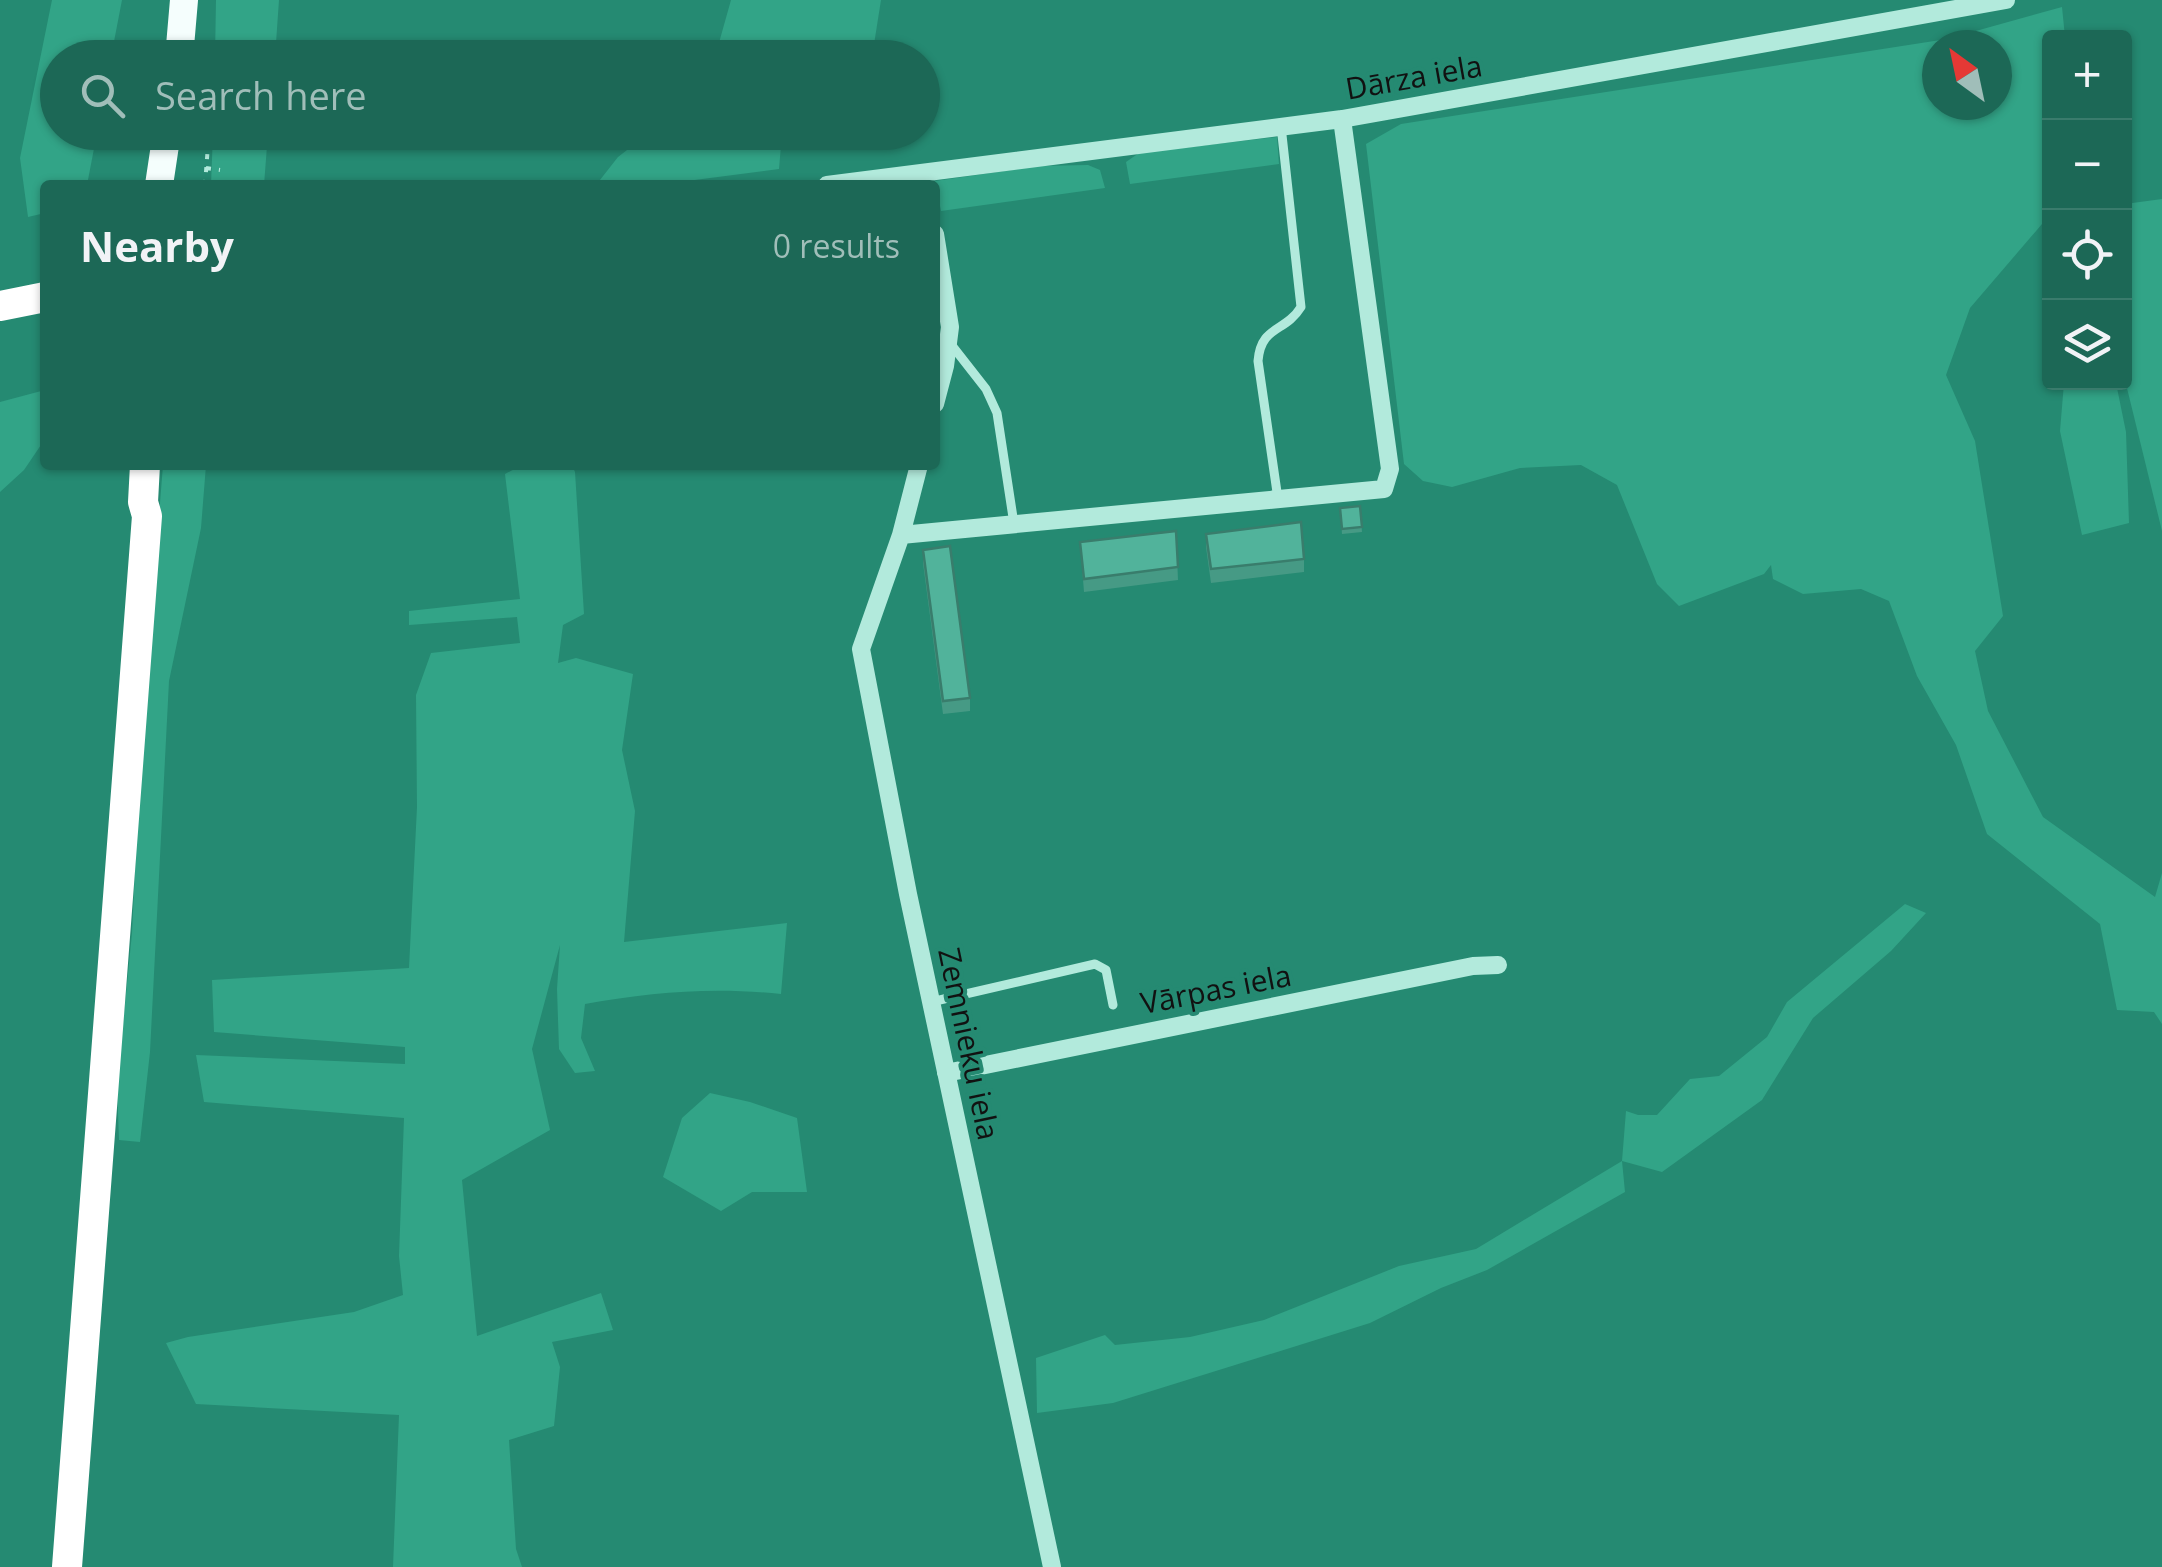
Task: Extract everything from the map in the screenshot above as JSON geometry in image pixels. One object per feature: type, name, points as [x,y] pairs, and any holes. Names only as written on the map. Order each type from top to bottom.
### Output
[{"type":"highway","points":[[0,306],[40,298]]},
{"type":"highway","points":[[0,319],[40,316]]},
{"type":"highway","points":[[145,470],[142,502],[147,516]]},
{"type":"highway","points":[[66,1567],[147,516],[154,503],[156,470]]},
{"type":"main road","points":[[181,40],[184,0]]},
{"type":"main road","points":[[160,180],[165,150]]},
{"type":"main road","points":[[180,150],[180,180]]},
{"type":"street","name":"Dārza iela","points":[[898,180],[1342,119],[2006,0]]},
{"type":"street","points":[[900,534],[1384,489],[1390,469],[1342,119]]},
{"type":"street","points":[[940,265],[950,326],[940,382]]},
{"type":"street","name":"Zemnieku iela","points":[[918,470],[861,649],[931,1002],[1052,1567]]},
{"type":"street","name":"Vārpas iela","points":[[946,1073],[1472,966],[1498,966]]},
{"type":"lane","points":[[1278,499],[1259,346],[1266,334],[1294,318],[1301,307],[1281,126]]},
{"type":"lane","points":[[949,341],[978,376],[997,413],[1014,524]]},
{"type":"lane","points":[[931,1002],[1095,964],[1106,970],[1113,1005]]},
{"type":"path","points":[[205,180],[208,150]]},
{"type":"path","points":[[206,168],[220,170]]},
{"type":"green space","points":[[52,0],[122,0],[114,40],[44,40]]},
{"type":"green space","points":[[216,0],[279,0],[276,40],[215,40]]},
{"type":"green space","points":[[731,0],[881,0],[875,40],[720,40]]},
{"type":"green space","points":[[2062,7],[2064,30],[2042,30],[2042,224],[1970,308],[1946,375],[1975,441],[2003,616],[1975,651],[1988,711],[2043,817],[2155,897],[2162,873],[2162,1024],[2154,1012],[2117,1010],[2100,924],[1987,834],[1956,745],[1917,676],[1889,601],[1861,589],[1803,594],[1773,579],[1771,565],[1764,574],[1679,606],[1657,584],[1617,485],[1581,465],[1520,468],[1452,487],[1423,481],[1404,464],[1366,144],[1401,124],[1922,43],[1922,120],[2012,120],[2012,30],[1979,30]]},
{"type":"green space","points":[[40,59],[40,150],[94,150],[88,180],[40,180],[40,214],[28,217],[20,158]]},
{"type":"green space","points":[[1277,137],[1279,164],[1130,184],[1126,162],[1139,153]]},
{"type":"green space","points":[[212,150],[267,150],[264,180],[211,180]]},
{"type":"green space","points":[[627,150],[781,150],[779,169],[694,180],[600,180]]},
{"type":"green space","points":[[1088,165],[1100,170],[1105,188],[941,211],[940,180],[1039,166]]},
{"type":"green space","points":[[2162,199],[2162,531],[2127,390],[2132,390],[2132,203]]},
{"type":"green space","points":[[2063,390],[2117,390],[2126,432],[2129,523],[2082,535],[2060,431]]},
{"type":"green space","points":[[40,391],[40,446],[24,470],[0,492],[0,402]]},
{"type":"green space","points":[[163,470],[206,470],[201,528],[169,681],[150,1052],[140,1142],[119,1140],[117,1085],[132,933],[141,742]]},
{"type":"green space","points":[[513,470],[574,470],[584,614],[563,625],[558,663],[576,658],[633,674],[622,750],[635,811],[624,942],[787,923],[781,994],[682,992],[585,1004],[581,1038],[595,1071],[575,1073],[559,1049],[560,945],[532,1049],[550,1130],[462,1180],[477,1336],[601,1293],[613,1330],[552,1342],[560,1367],[554,1426],[509,1440],[516,1549],[522,1567],[393,1567],[399,1415],[196,1404],[166,1343],[354,1312],[403,1295],[399,1256],[404,1118],[204,1102],[196,1055],[405,1064],[405,1047],[214,1032],[212,980],[409,968],[417,807],[416,695],[431,653],[520,643],[517,617],[409,625],[409,611],[520,599],[505,474]]},
{"type":"green space","points":[[1905,904],[1926,913],[1891,951],[1813,1018],[1762,1100],[1662,1172],[1622,1161],[1626,1111],[1657,1115],[1690,1079],[1719,1076],[1767,1037],[1787,1002]]},
{"type":"green space","points":[[710,1093],[797,1118],[807,1192],[752,1192],[721,1211],[663,1177],[682,1118]]},
{"type":"green space","points":[[1622,1161],[1625,1192],[1487,1270],[1370,1323],[1113,1403],[1037,1413],[1036,1358],[1105,1335],[1115,1345],[1190,1337],[1264,1320],[1399,1266],[1476,1249]]},
{"type":"building","points":[[1360,506],[1362,527],[1342,529],[1340,508]]},
{"type":"building","points":[[1301,522],[1304,559],[1211,569],[1206,534]]},
{"type":"building","points":[[1176,531],[1178,567],[1084,579],[1080,542]]},
{"type":"building","points":[[950,546],[970,698],[943,701],[923,550]]}]
